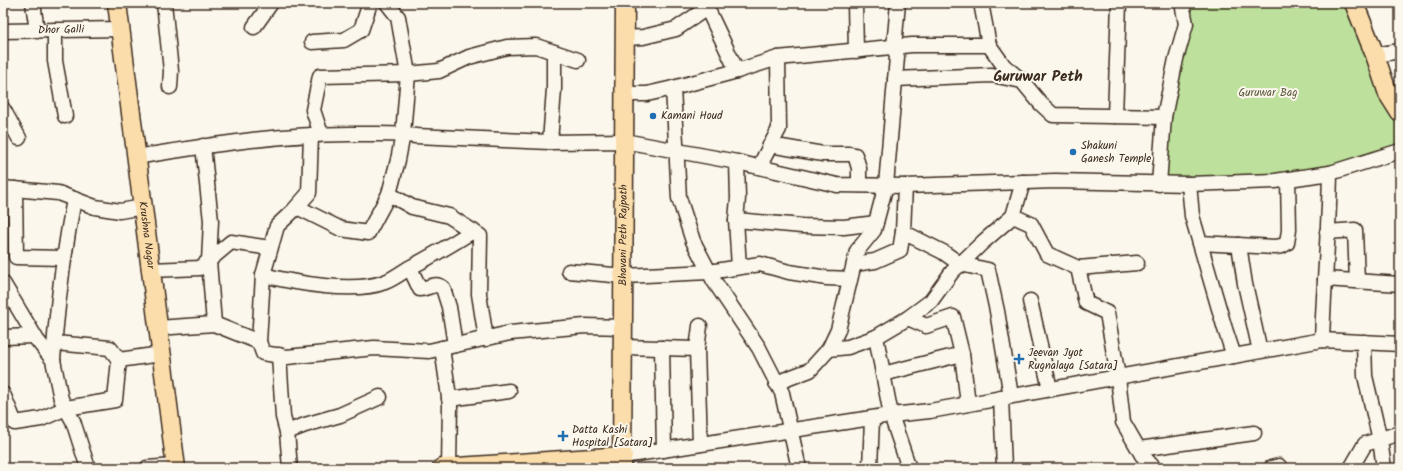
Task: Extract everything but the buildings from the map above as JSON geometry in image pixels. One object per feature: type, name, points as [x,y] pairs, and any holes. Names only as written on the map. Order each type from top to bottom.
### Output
[{"type":"main road","name":"Krushna Nagar","points":[[117,3],[176,467]]},
{"type":"main road","name":"Bhavani Peth Rajpath","points":[[623,462],[625,3]]},
{"type":"main road","points":[[1354,3],[1375,56],[1394,92],[1400,113]]},
{"type":"main road","points":[[442,468],[623,462]]},
{"type":"street","points":[[33,3],[37,31]]},
{"type":"street","points":[[164,3],[171,71],[170,87]]},
{"type":"street","points":[[254,27],[271,3]]},
{"type":"street","points":[[312,42],[344,40],[361,30],[370,3]]},
{"type":"street","points":[[297,207],[341,229],[368,233],[389,194],[403,134],[408,74],[398,17],[387,3]]},
{"type":"street","points":[[854,3],[856,51]]},
{"type":"street","points":[[776,383],[810,370],[829,348],[838,330],[857,251],[874,230],[886,185],[897,57],[894,47],[898,3]]},
{"type":"street","points":[[981,3],[989,45],[1004,66],[1022,81],[1041,104],[1053,115],[1164,117]]},
{"type":"street","points":[[1116,116],[1118,3]]},
{"type":"street","points":[[1159,184],[1164,117],[1176,59],[1186,24],[1182,3]]},
{"type":"street","points":[[625,38],[643,38],[676,29],[711,6],[737,71]]},
{"type":"street","name":"Dhor Galli","points":[[3,31],[120,29]]},
{"type":"street","points":[[55,30],[55,61],[65,116]]},
{"type":"street","points":[[625,94],[647,94],[673,88],[737,71],[778,58],[912,45],[989,45]]},
{"type":"street","points":[[578,60],[536,46],[507,47],[469,57],[440,71],[408,74],[320,76],[313,110],[316,135],[309,193],[277,226],[263,275],[259,342],[263,353],[287,357],[374,348],[429,351],[510,333],[585,326],[624,327]]},
{"type":"street","points":[[1375,56],[1400,51]]},
{"type":"street","points":[[550,142],[554,89],[554,52]]},
{"type":"street","points":[[759,167],[779,129],[778,58]]},
{"type":"street","points":[[895,79],[992,75],[1022,81]]},
{"type":"street","points":[[673,88],[679,198],[693,240],[714,281],[759,348],[782,393],[800,468]]},
{"type":"street","points":[[3,109],[19,138]]},
{"type":"street","points":[[136,157],[242,141],[316,135],[403,134],[416,136],[550,142],[624,141],[737,162],[837,184],[905,186],[1062,181],[1189,184],[1288,179],[1330,173],[1400,151]]},
{"type":"street","points":[[770,145],[823,154],[855,155],[859,168],[859,185]]},
{"type":"street","points":[[203,146],[211,221],[209,260],[214,324]]},
{"type":"street","points":[[737,162],[738,198],[736,220],[739,267]]},
{"type":"street","points":[[1322,340],[1330,173]]},
{"type":"street","points":[[1200,243],[1275,247],[1282,246],[1287,243],[1289,230],[1288,179]]},
{"type":"street","points":[[829,348],[848,347],[876,337],[908,318],[931,300],[952,272],[1013,216],[1023,182]]},
{"type":"street","points":[[1189,184],[1192,216],[1234,356]]},
{"type":"street","points":[[854,264],[875,261],[900,250],[903,232],[905,186]]},
{"type":"street","points":[[64,258],[16,257],[9,188],[58,193],[95,206],[120,211],[142,206]]},
{"type":"street","points":[[389,194],[412,207],[449,216],[480,236],[479,294],[486,339]]},
{"type":"street","points":[[74,199],[64,258],[53,360],[61,399],[73,421],[88,468]]},
{"type":"street","points":[[1013,216],[1031,224],[1047,254],[1078,268],[1137,263]]},
{"type":"street","points":[[736,220],[802,226],[844,227],[876,223]]},
{"type":"street","points":[[1327,232],[1355,230],[1357,281]]},
{"type":"street","points":[[263,275],[317,285],[368,287],[386,282],[473,232]]},
{"type":"street","points":[[903,232],[943,252],[960,264],[988,270],[997,311],[1006,397],[1004,468]]},
{"type":"street","points":[[150,270],[200,268],[231,242],[270,248]]},
{"type":"street","points":[[1239,245],[1245,284],[1260,351]]},
{"type":"street","points":[[569,271],[624,276],[709,272],[760,264],[789,272],[827,278],[850,279]]},
{"type":"street","points":[[410,268],[420,289],[422,290],[433,285],[439,285],[443,288],[448,307],[449,468]]},
{"type":"street","points":[[1078,268],[1086,303],[1107,313],[1118,377],[1123,422],[1142,455],[1154,468]]},
{"type":"street","points":[[1325,279],[1400,284]]},
{"type":"street","points":[[3,283],[34,336],[53,360]]},
{"type":"street","points":[[1030,301],[1050,389]]},
{"type":"street","points":[[908,318],[926,326],[953,317],[962,354],[968,404]]},
{"type":"street","points":[[158,328],[214,324],[259,342]]},
{"type":"street","points":[[700,326],[697,349],[700,444]]},
{"type":"street","points":[[3,337],[34,336]]},
{"type":"street","points":[[876,337],[891,415],[910,468]]},
{"type":"street","points":[[623,462],[664,450],[891,415],[930,411],[1322,340],[1400,344]]},
{"type":"street","points":[[1364,342],[1365,376],[1380,440],[1384,468]]},
{"type":"street","points":[[3,394],[15,423],[41,419],[66,408],[115,400],[119,360],[110,348],[54,343]]},
{"type":"street","points":[[623,347],[697,349]]},
{"type":"street","points":[[662,348],[664,450]]},
{"type":"street","points":[[119,360],[161,354]]},
{"type":"street","points":[[883,374],[962,354]]},
{"type":"street","points":[[279,355],[283,417],[287,432],[290,468]]},
{"type":"street","points":[[449,399],[509,391]]},
{"type":"street","points":[[287,432],[340,415],[380,397]]},
{"type":"street","points":[[870,468],[872,419]]},
{"type":"street","points":[[1139,449],[1254,433]]},
{"type":"street","points":[[1351,468],[1365,444],[1400,434]]},
{"type":"street","points":[[147,468],[176,467]]},
{"type":"green space","name":"Guruwar Bag","points":[[1182,3],[1354,3],[1400,113],[1400,150],[1333,177],[1160,183]]},
{"type":"place","name":"Kamani Houd","points":[[653,116]]},
{"type":"place","name":"Shakuni Ganesh Temple","points":[[1073,152]]},
{"type":"place","name":"Jeevan Jyot Rugnalaya [Satara]","points":[[1019,359]]},
{"type":"place","name":"Datta Kashi Hospital [Satara]","points":[[563,436]]},
{"type":"district","name":"Guruwar Peth","points":[[1038,77]]}]
